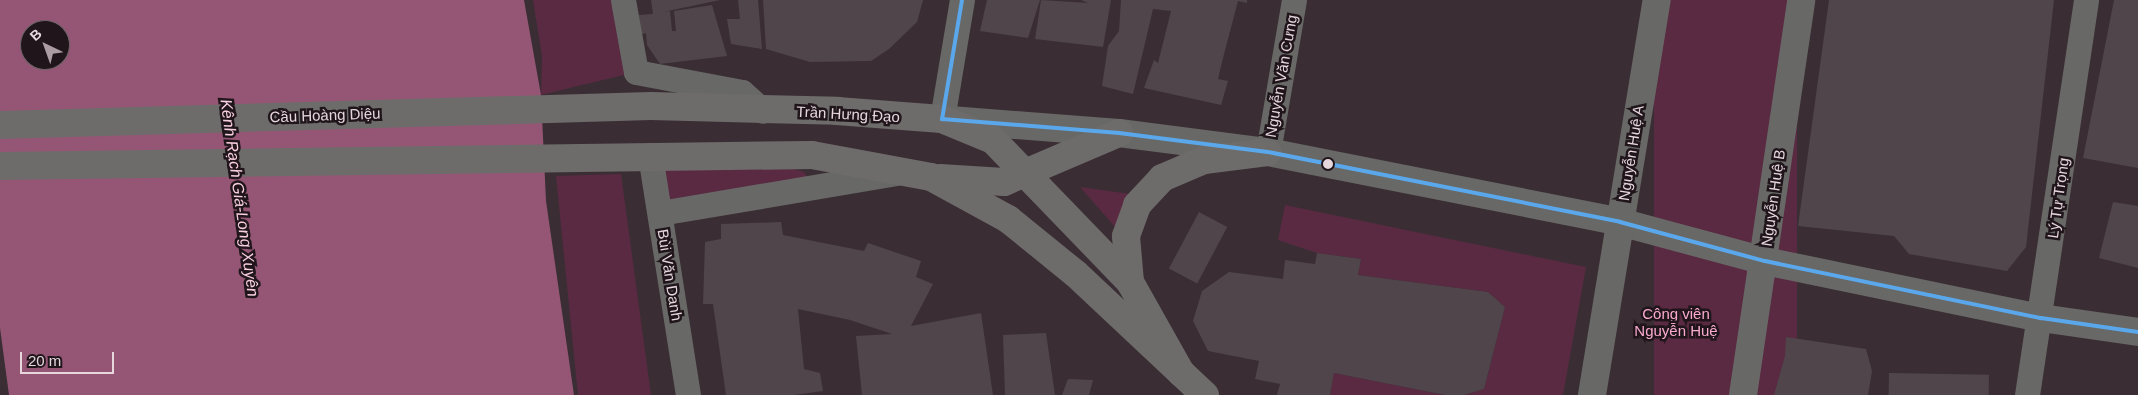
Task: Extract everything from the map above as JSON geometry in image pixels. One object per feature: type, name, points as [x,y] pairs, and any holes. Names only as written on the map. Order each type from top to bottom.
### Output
[{"type":"highway","name":"Trần Hưng Đạo","points":[[651,106],[763,111],[837,111],[942,119],[993,140],[1130,282]]},
{"type":"highway","name":"Cầu Hoàng Diệu","points":[[0,125],[651,106]]},
{"type":"highway","points":[[0,166],[650,155],[812,155],[931,177],[1004,182],[1119,133]]},
{"type":"highway","points":[[1181,373],[1130,282],[1126,236],[1137,205],[1162,178],[1204,160],[1268,152]]},
{"type":"highway","points":[[931,177],[1008,218],[1076,274],[1205,395]]},
{"type":"street","points":[[623,0],[636,72],[742,92],[763,111]]},
{"type":"street","points":[[962,0],[942,119],[1119,133],[1268,152],[1620,222],[1765,261],[2041,318],[2138,332]]},
{"type":"street","name":"Nguyễn Văn Cưng","points":[[1268,152],[1294,0]]},
{"type":"street","name":"Nguyễn Huệ A","points":[[1592,395],[1656,0]]},
{"type":"street","name":"Nguyễn Huệ B","points":[[1743,395],[1765,261],[1801,0]]},
{"type":"street","name":"Lý Tự Trọng","points":[[2027,395],[2041,318],[2086,0]]},
{"type":"street","name":"Bùi Văn Danh","points":[[650,155],[688,395]]},
{"type":"street","points":[[660,213],[905,172]]},
{"type":"green space","points":[[533,0],[623,0],[636,72],[541,95],[542,56]]},
{"type":"green space","name":"Công viên Nguyễn Huệ","points":[[1654,0],[1797,0],[1797,395],[1654,395]]},
{"type":"green space","points":[[770,162],[804,172],[808,178],[670,201],[662,166]]},
{"type":"green space","points":[[621,174],[651,395],[578,395],[556,176]]},
{"type":"green space","points":[[1080,187],[1131,194],[1116,228]]},
{"type":"green space","points":[[1285,205],[1586,267],[1563,395],[1464,395],[1484,389],[1505,307],[1488,292],[1358,275],[1361,259],[1317,253],[1278,240]]},
{"type":"green space","points":[[1334,373],[1445,395],[1330,395]]},
{"type":"water","name":"Kênh Rạch Giá-Long Xuyên","points":[[0,0],[524,0],[541,95],[546,201],[574,395],[9,395],[0,328]]},
{"type":"building","points":[[651,0],[720,0],[663,12],[670,11],[672,31],[676,31],[674,11],[712,5],[727,56],[660,64],[647,45],[646,33],[640,35],[639,15],[653,14]]},
{"type":"building","points":[[738,0],[758,0],[762,49],[731,44],[727,19],[740,19]]},
{"type":"building","points":[[763,0],[923,0],[917,22],[889,49],[871,61],[810,62],[766,49]]},
{"type":"building","points":[[987,0],[1040,0],[1028,38],[980,31]]},
{"type":"building","points":[[1041,0],[1088,3],[1081,0],[1111,0],[1103,47],[1035,39]]},
{"type":"building","points":[[1121,0],[1247,0],[1247,3],[1238,1],[1223,58],[1218,79],[1228,81],[1221,105],[1144,88],[1154,60],[1158,63],[1171,11],[1153,9],[1133,94],[1102,86],[1108,46],[1119,31]]},
{"type":"building","points":[[1829,0],[2054,0],[2026,247],[2007,271],[1909,254],[1894,236],[1798,226]]},
{"type":"building","points":[[2114,0],[2138,0],[2138,168],[2083,158]]},
{"type":"building","points":[[2113,202],[2138,206],[2138,268],[2099,258]]},
{"type":"building","points":[[1199,212],[1227,227],[1197,284],[1169,269]]},
{"type":"building","points":[[781,222],[783,235],[864,251],[868,243],[921,261],[916,277],[933,284],[911,326],[981,313],[993,395],[862,395],[856,336],[892,334],[850,320],[798,309],[804,369],[820,373],[823,391],[794,395],[726,395],[713,304],[703,304],[705,242],[721,239],[721,224]]},
{"type":"building","points":[[1317,253],[1361,259],[1358,275],[1488,292],[1505,307],[1484,389],[1464,395],[1445,395],[1334,373],[1330,395],[1277,395],[1280,384],[1255,379],[1259,361],[1208,351],[1193,321],[1202,291],[1229,272],[1283,279],[1285,260],[1315,264]]},
{"type":"building","points":[[1046,333],[1055,395],[1005,395],[1003,335]]},
{"type":"building","points":[[1786,337],[1866,349],[1872,371],[1868,395],[1774,395],[1785,356]]},
{"type":"building","points":[[1889,373],[1989,375],[1989,395],[1889,395]]},
{"type":"building","points":[[1068,379],[1093,380],[1089,395],[1062,395]]},
{"type":"transit line","points":[[962,0],[942,119],[1119,133],[1268,152],[1620,222],[1765,261],[2041,318],[2138,332]]}]
